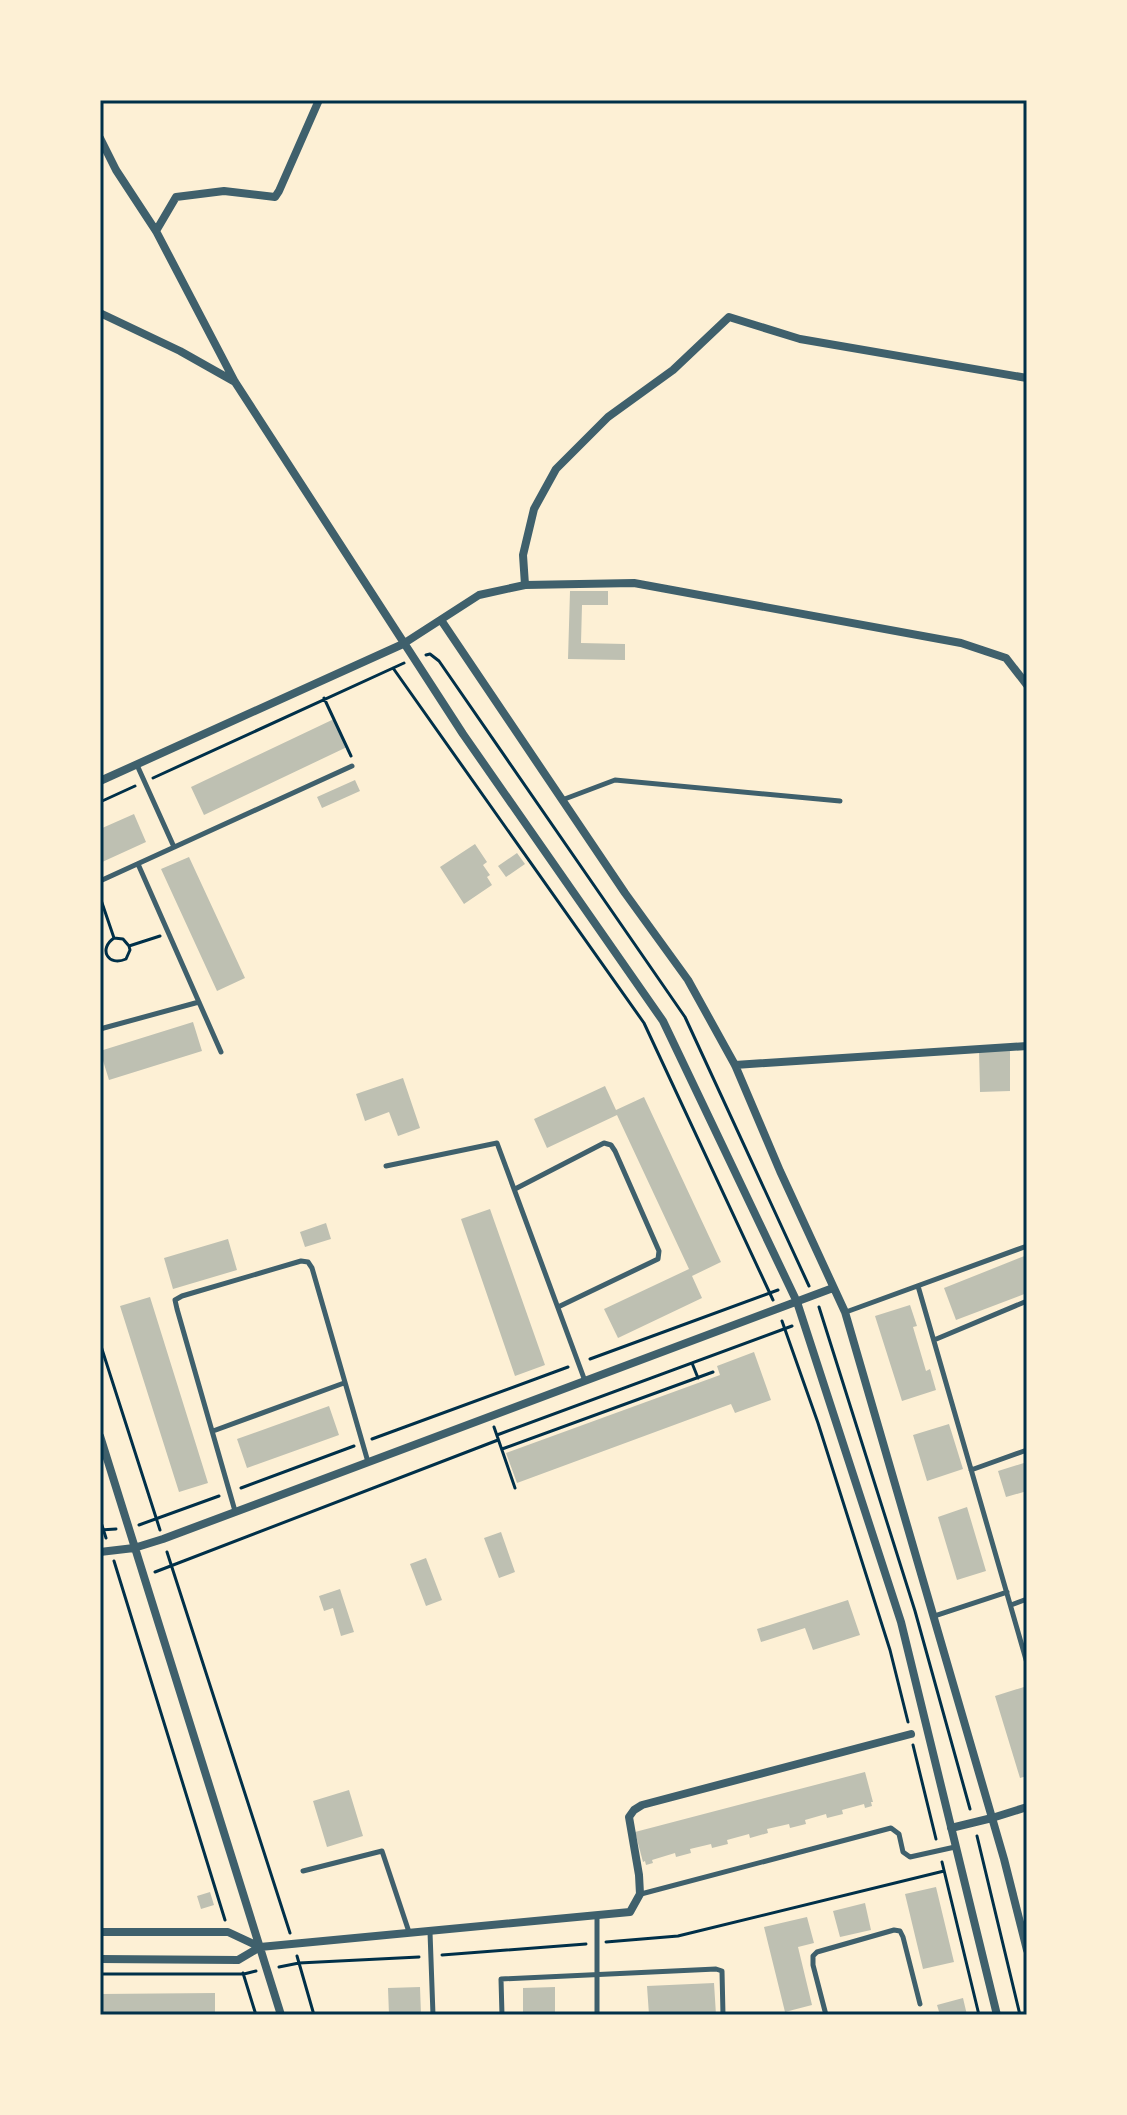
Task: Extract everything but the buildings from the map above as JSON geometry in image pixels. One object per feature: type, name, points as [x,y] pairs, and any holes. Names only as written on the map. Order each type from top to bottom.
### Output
[{"type":"street","points":[[156,231],[176,197],[224,191],[275,197],[319,100]]},
{"type":"street","points":[[100,138],[116,170],[156,231],[235,382],[413,659],[663,1021],[797,1302],[901,1622],[997,2015]]},
{"type":"street","points":[[100,313],[180,351],[235,382]]},
{"type":"street","points":[[525,585],[523,555],[534,509],[556,469],[608,417],[673,370],[729,317],[800,339],[1027,378]]},
{"type":"street","points":[[100,781],[403,644],[479,595],[525,585],[634,583],[961,643],[1006,658],[1027,685]]},
{"type":"street","points":[[441,620],[625,893],[688,980],[735,1065],[845,1312],[992,1818],[1027,1950]]},
{"type":"street","points":[[735,1065],[1027,1046]]},
{"type":"street","points":[[100,1552],[134,1548],[163,1539],[833,1288]]},
{"type":"street","points":[[100,1436],[281,2015]]},
{"type":"street","points":[[100,1959],[238,1960],[260,1947],[630,1912],[640,1894],[629,1817],[634,1810],[642,1805],[911,1734]]},
{"type":"street","points":[[951,1828],[1027,1807]]},
{"type":"street","points":[[100,1932],[228,1932],[260,1947]]},
{"type":"lane","points":[[137,765],[174,847]]},
{"type":"lane","points":[[100,881],[352,766]]},
{"type":"lane","points":[[562,800],[615,780],[840,801]]},
{"type":"lane","points":[[138,864],[221,1052]]},
{"type":"lane","points":[[100,1029],[199,1002]]},
{"type":"lane","points":[[386,1166],[497,1143],[585,1381]]},
{"type":"lane","points":[[515,1189],[604,1143],[611,1145],[659,1251],[658,1259],[558,1307]]},
{"type":"lane","points":[[845,1312],[1027,1246]]},
{"type":"lane","points":[[235,1511],[177,1309],[175,1300],[182,1296],[301,1261],[308,1262],[368,1462]]},
{"type":"lane","points":[[918,1286],[1027,1663]]},
{"type":"lane","points":[[934,1340],[1027,1301]]},
{"type":"lane","points":[[213,1431],[344,1383]]},
{"type":"lane","points":[[971,1470],[1027,1450]]},
{"type":"lane","points":[[934,1616],[1007,1592]]},
{"type":"lane","points":[[1011,1605],[1027,1599]]},
{"type":"lane","points":[[640,1894],[891,1828],[899,1834],[903,1852],[910,1857],[955,1847]]},
{"type":"lane","points":[[303,1871],[382,1851],[410,1933]]},
{"type":"lane","points":[[597,1915],[597,2015]]},
{"type":"lane","points":[[826,2015],[813,1956],[817,1952],[894,1930],[900,1931],[903,1937],[920,2004]]},
{"type":"lane","points":[[430,1931],[433,2015]]},
{"type":"lane","points":[[502,2015],[501,1979],[716,1969],[722,1971],[723,2015]]},
{"type":"path","points":[[100,802],[413,659]]},
{"type":"path","points":[[324,698],[351,756],[352,766]]},
{"type":"path","points":[[100,897],[114,938]]},
{"type":"path","points":[[129,946],[169,933]]},
{"type":"path","points":[[114,938],[123,939],[129,946],[126,959],[117,962],[109,958],[106,949],[114,938]]},
{"type":"path","points":[[102,1530],[128,1528],[156,1519],[789,1286]]},
{"type":"path","points":[[144,1576],[803,1321]]},
{"type":"path","points":[[100,1343],[294,1944],[314,2015]]},
{"type":"path","points":[[692,1363],[698,1378]]},
{"type":"path","points":[[502,1449],[713,1372]]},
{"type":"path","points":[[490,1416],[515,1488]]},
{"type":"path","points":[[100,1519],[228,1932]]},
{"type":"path","points":[[100,1974],[244,1974],[299,1963],[678,1936],[944,1871]]},
{"type":"path","points":[[244,1974],[256,2015]]}]
